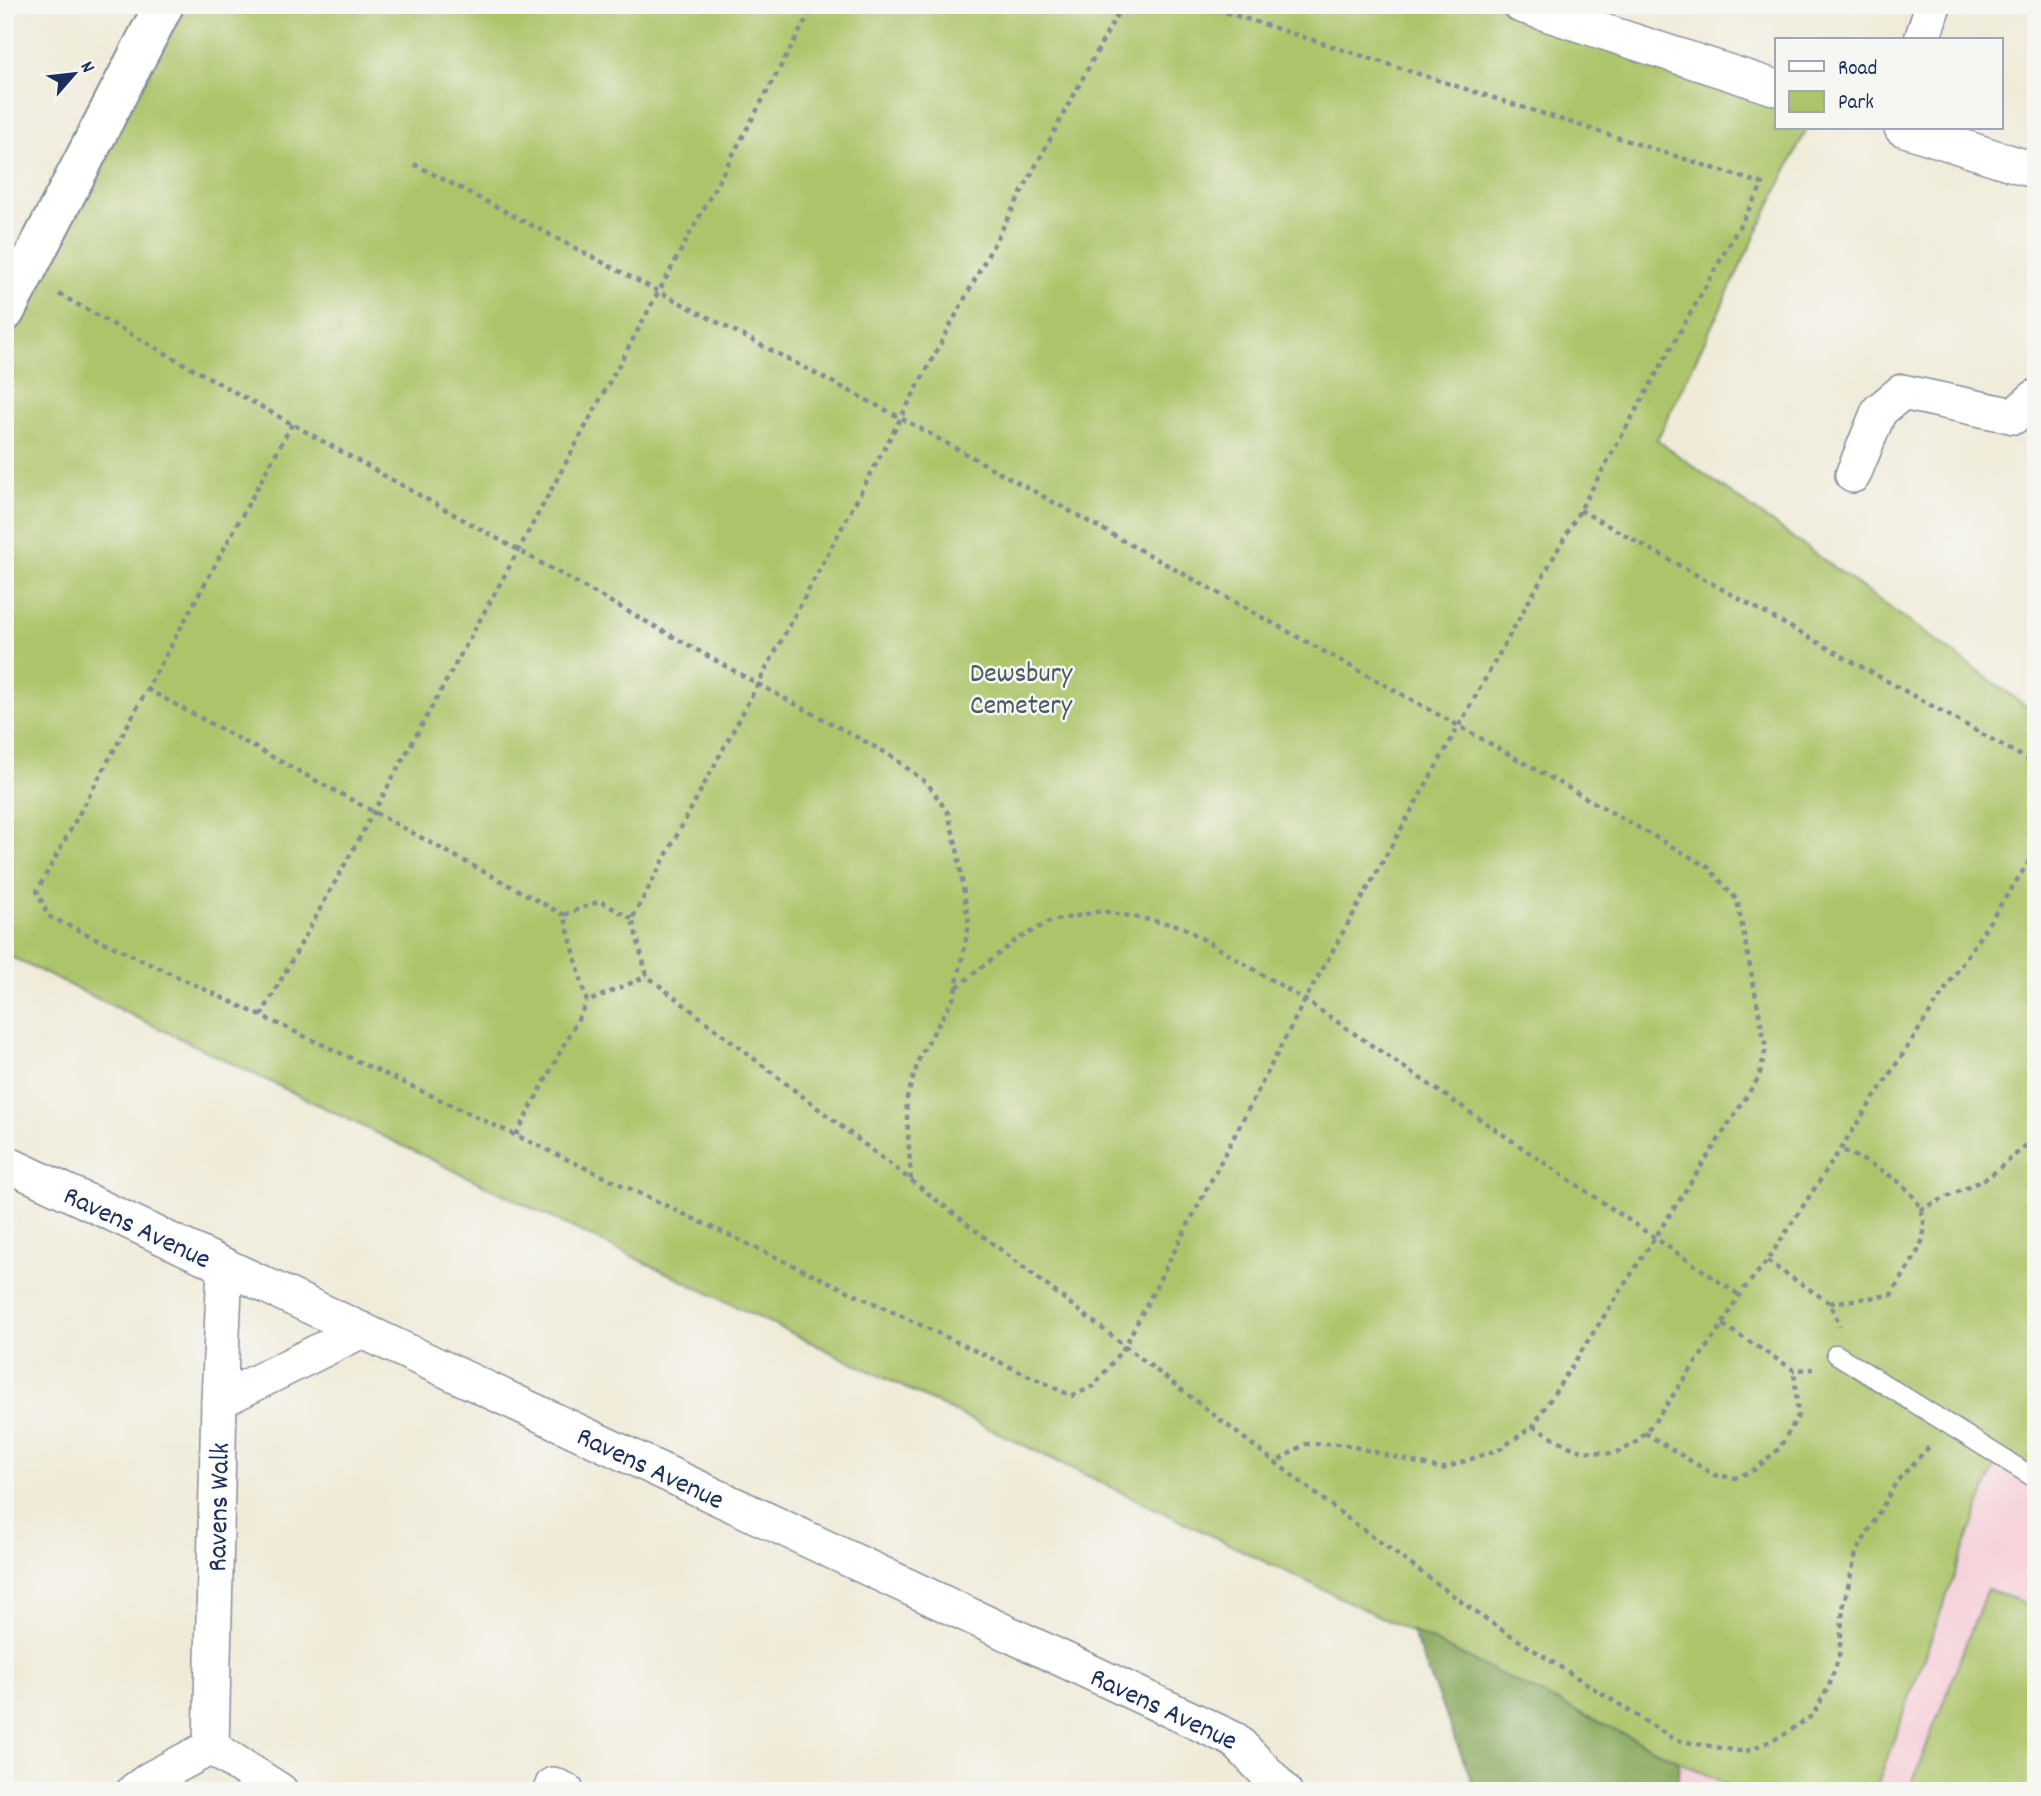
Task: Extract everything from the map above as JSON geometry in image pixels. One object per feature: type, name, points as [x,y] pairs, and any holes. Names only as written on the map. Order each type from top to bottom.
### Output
[{"type":"street","points":[[5,312],[164,5]]},
{"type":"street","points":[[1521,5],[1595,17],[1775,87]]},
{"type":"street","points":[[1923,38],[1933,5]]},
{"type":"street","points":[[1908,130],[2036,171]]},
{"type":"street","points":[[1853,475],[1879,411],[1902,392],[2014,416],[2036,397]]},
{"type":"street","name":"Ravens Avenue","points":[[5,1163],[1236,1740],[1284,1791]]},
{"type":"street","name":"Ravens Walk","points":[[211,1747],[225,1266]]},
{"type":"street","points":[[219,1401],[362,1331]]},
{"type":"street","points":[[134,1791],[149,1780],[211,1747],[280,1791]]},
{"type":"street","points":[[551,1791],[553,1785],[566,1791]]},
{"type":"lane","points":[[1836,1354],[2036,1479]]},
{"type":"path","points":[[261,1016],[519,551],[814,5]]},
{"type":"path","points":[[1122,5],[632,919],[647,976],[1276,1462],[1485,1619],[1675,1740],[1745,1752],[1782,1736],[1813,1715],[1829,1686],[1839,1657],[1843,1608],[1856,1553],[1896,1481],[1950,1425]]},
{"type":"path","points":[[292,424],[37,891],[48,916],[1072,1396],[1094,1386],[1125,1346],[1306,1000],[1763,184],[1203,5]]},
{"type":"path","points":[[414,164],[901,418],[1459,726],[1708,867],[1737,900],[1766,1048],[1759,1077],[1532,1426],[1500,1449],[1442,1469],[1343,1444],[1305,1444],[1276,1462]]},
{"type":"path","points":[[25,274],[890,755],[928,784],[947,813],[957,848],[969,925],[954,997],[920,1056],[906,1101],[911,1180]]},
{"type":"path","points":[[1580,510],[2036,764]]},
{"type":"path","points":[[147,689],[564,915],[587,1002]]},
{"type":"path","points":[[1532,1426],[1576,1450],[1614,1454],[1634,1444],[1653,1424],[1722,1325],[1739,1295],[1767,1261],[2036,850]]},
{"type":"path","points":[[564,915],[600,901],[632,919]]},
{"type":"path","points":[[957,988],[1016,940],[1051,921],[1102,911],[1181,926],[1306,1000],[1739,1295]]},
{"type":"path","points":[[516,1135],[587,1002],[647,976]]},
{"type":"path","points":[[1920,1210],[1989,1177],[2036,1137]]},
{"type":"path","points":[[1830,1303],[1891,1295],[1923,1240],[1925,1221],[1913,1194],[1893,1177],[1841,1149]]},
{"type":"path","points":[[1722,1325],[1794,1370],[1827,1369],[1836,1354],[1843,1333],[1830,1303],[1767,1261]]},
{"type":"path","points":[[1645,1433],[1714,1475],[1735,1478],[1754,1470],[1779,1449],[1798,1416],[1794,1370]]},
{"type":"shaded area","points":[[1998,1455],[2036,1479],[2036,1791],[1875,1791]]},
{"type":"shaded area","points":[[1679,1761],[1741,1791],[1677,1791]]},
{"type":"green space","name":"Dewsbury Cemetery","points":[[164,5],[1521,5],[1775,87],[1775,130],[1806,130],[1657,440],[2036,713],[2036,1481],[1998,1456],[1875,1791],[1741,1791],[5,954],[5,312]]},
{"type":"green space","points":[[1987,1589],[2036,1607],[2036,1791],[1909,1791]]},
{"type":"green space","points":[[1412,1631],[1679,1761],[1677,1791],[1476,1791]]}]
